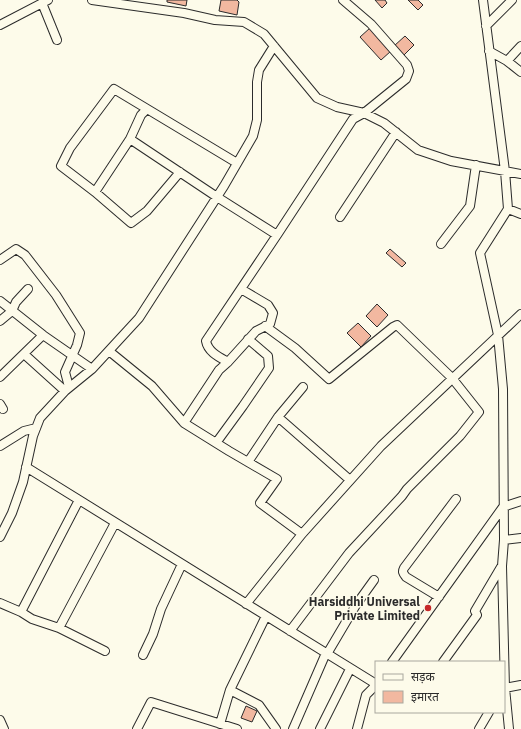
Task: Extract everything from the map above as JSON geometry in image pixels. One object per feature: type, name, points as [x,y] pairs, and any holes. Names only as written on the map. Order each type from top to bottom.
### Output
[{"type":"street","points":[[92,0],[128,2],[215,20],[244,22],[264,34],[317,98],[337,107],[364,113],[396,132],[418,150],[451,161],[521,174]]},
{"type":"street","points":[[228,362],[217,356],[208,346],[206,341],[353,119],[364,113],[406,79],[409,71],[407,65],[371,24],[343,0]]},
{"type":"street","points":[[483,0],[505,171],[508,209],[480,254],[498,335],[503,389],[504,540],[502,566],[504,661]]},
{"type":"street","points":[[486,26],[512,0]]},
{"type":"street","points":[[0,25],[45,2],[57,40]]},
{"type":"street","points":[[0,537],[12,513],[23,482],[33,436],[40,418],[67,389],[92,369],[139,318],[217,197],[253,136],[257,120],[259,70],[274,46]]},
{"type":"street","points":[[507,61],[521,46]]},
{"type":"street","points":[[489,51],[507,61],[521,72]]},
{"type":"street","points":[[180,172],[147,211],[130,222],[95,192],[61,166],[70,148],[114,88],[237,163]]},
{"type":"street","points":[[95,192],[130,139],[141,116],[147,109]]},
{"type":"street","points":[[340,217],[396,132]]},
{"type":"street","points":[[130,139],[277,235]]},
{"type":"street","points":[[441,244],[470,206],[476,165]]},
{"type":"street","points":[[508,209],[521,214]]},
{"type":"street","points":[[0,260],[16,249],[25,256],[56,295],[80,333],[73,356],[65,372],[67,389]]},
{"type":"street","points":[[0,321],[12,311],[16,302],[28,289]]},
{"type":"street","points":[[184,423],[219,370],[256,331],[270,324],[273,313],[268,305],[241,289]]},
{"type":"street","points":[[0,301],[43,335],[92,369]]},
{"type":"street","points":[[246,604],[302,534],[381,446],[521,314]]},
{"type":"street","points":[[265,326],[295,348],[329,379],[392,327],[397,325],[453,378],[479,412],[460,436],[407,489],[349,553],[290,631]]},
{"type":"street","points":[[0,378],[43,335]]},
{"type":"street","points":[[216,443],[269,368],[268,356],[248,339]]},
{"type":"street","points":[[109,351],[152,386],[184,423],[277,479],[260,503],[302,534]]},
{"type":"street","points":[[24,354],[67,389]]},
{"type":"street","points":[[248,462],[278,417],[303,387]]},
{"type":"street","points":[[278,417],[350,480]]},
{"type":"street","points":[[0,446],[24,431],[36,428]]},
{"type":"street","points":[[26,468],[375,684]]},
{"type":"street","points":[[439,597],[406,577],[403,574],[403,571],[456,499]]},
{"type":"street","points":[[20,612],[79,500]]},
{"type":"street","points":[[393,661],[503,508],[521,501]]},
{"type":"street","points":[[58,628],[115,523]]},
{"type":"street","points":[[504,540],[521,538]]},
{"type":"street","points":[[143,655],[153,634],[161,609],[182,564]]},
{"type":"street","points":[[444,661],[477,614],[474,611],[502,566]]},
{"type":"street","points":[[293,729],[326,654],[356,605],[374,580]]},
{"type":"street","points":[[0,603],[32,619],[58,628],[105,651]]},
{"type":"street","points":[[220,724],[230,690],[266,616]]},
{"type":"street","points":[[320,729],[350,668]]},
{"type":"street","points":[[357,729],[366,695],[375,686]]},
{"type":"street","points":[[505,689],[521,686]]},
{"type":"street","points":[[230,690],[259,705],[276,729]]},
{"type":"street","points":[[505,697],[509,729]]},
{"type":"street","points":[[137,729],[151,702],[237,729]]},
{"type":"street","points":[[479,729],[489,713]]},
{"type":"street","points":[[0,720],[4,729]]},
{"type":"building","points":[[167,0],[187,0],[186,6],[167,2]]},
{"type":"building","points":[[221,0],[237,0],[239,2],[237,15],[219,11]]},
{"type":"building","points":[[375,0],[385,0],[387,3],[382,8]]},
{"type":"building","points":[[408,0],[418,0],[423,5],[418,10]]},
{"type":"building","points":[[370,28],[391,51],[381,60],[360,37]]},
{"type":"building","points":[[405,36],[414,45],[403,56],[394,46]]},
{"type":"building","points":[[390,249],[406,263],[402,267],[386,253]]},
{"type":"building","points":[[377,304],[388,315],[377,327],[366,316]]},
{"type":"building","points":[[358,323],[371,336],[361,347],[347,333]]},
{"type":"building","points":[[246,706],[257,711],[252,722],[241,718]]},
{"type":"place","name":"Harsiddhi Universal Private Limited","points":[[428,608]]}]
